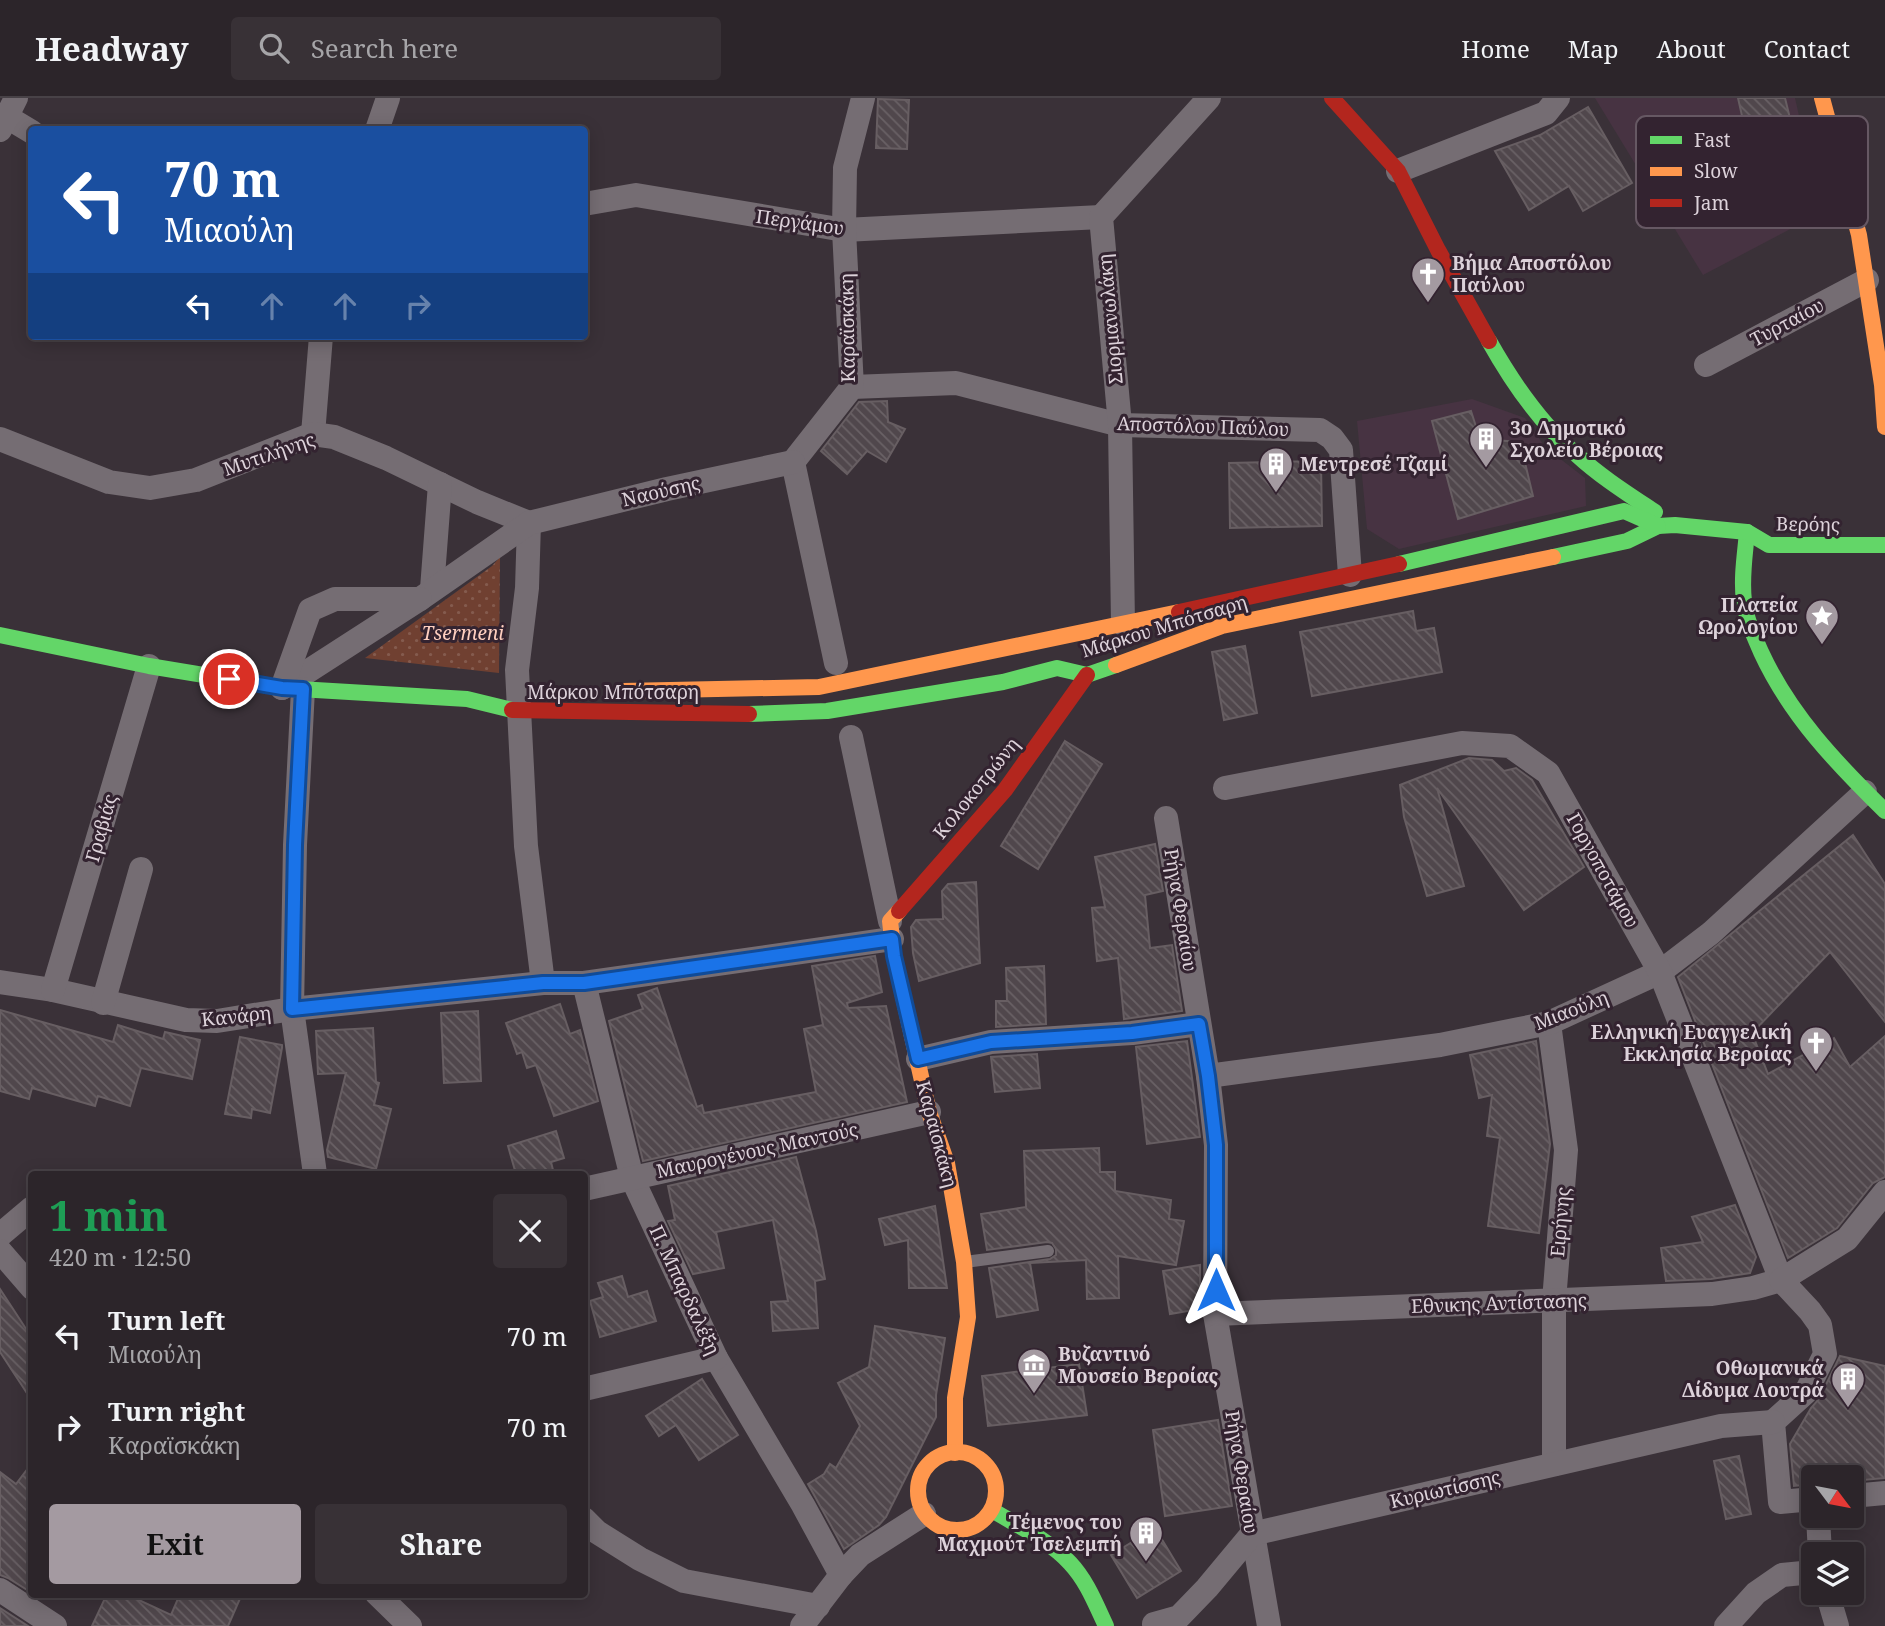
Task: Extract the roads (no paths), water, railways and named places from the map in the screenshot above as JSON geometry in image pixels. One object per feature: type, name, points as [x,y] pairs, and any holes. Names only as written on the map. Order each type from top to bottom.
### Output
[{"type":"street","points":[[378,126],[388,98]]},
{"type":"street","name":"Καραϊσκάκη","points":[[793,462],[852,387],[844,230],[845,168],[863,98]]},
{"type":"street","points":[[1101,217],[1209,98]]},
{"type":"street","points":[[1332,98],[1398,171],[1437,250],[1504,368],[1534,408],[1575,454],[1609,482],[1675,525]]},
{"type":"street","points":[[1398,171],[1546,113],[1558,98]]},
{"type":"street","points":[[1822,98],[1827,116]]},
{"type":"street","points":[[8,115],[28,129]]},
{"type":"street","name":"Περγάμου","points":[[588,203],[636,195],[844,230],[1101,217]]},
{"type":"street","name":"Σιορμανωλάκη","points":[[1101,217],[1120,425],[1123,624]]},
{"type":"street","points":[[1856,228],[1867,280],[1882,385],[1885,427]]},
{"type":"street","name":"Τυρταίου","points":[[1706,365],[1867,280]]},
{"type":"street","points":[[313,434],[321,340]]},
{"type":"street","name":"Αποστόλου Παύλου","points":[[852,387],[956,383],[1120,425],[1320,430],[1332,438],[1341,450],[1350,575]]},
{"type":"street","name":"Mυτιλήνης","points":[[0,439],[109,482],[150,488],[196,480],[313,434],[334,437],[529,523]]},
{"type":"street","points":[[793,462],[836,663]]},
{"type":"street","name":"Ναούσης","points":[[529,523],[793,462]]},
{"type":"street","points":[[426,594],[440,484]]},
{"type":"street","name":"Μάρκου Μπότσαρη","points":[[601,691],[819,687],[1350,575],[1624,511],[1658,526]]},
{"type":"street","points":[[292,688],[529,523]]},
{"type":"street","points":[[529,523],[527,588],[517,670],[523,699],[526,846],[543,983]]},
{"type":"street","name":"Βερόης","points":[[1748,532],[1768,524]]},
{"type":"street","name":"Μάρκου Μπότσαρη","points":[[0,635],[149,666],[292,688],[748,713],[827,711],[1003,682],[1057,668],[1087,675],[1222,626],[1627,541],[1658,526],[1675,525],[1748,532]]},
{"type":"street","points":[[1748,532],[1744,603],[1766,664],[1781,693],[1814,739],[1870,788],[1885,811]]},
{"type":"street","name":"Βερόης","points":[[1748,532],[1769,545],[1885,545]]},
{"type":"street","points":[[315,1171],[292,1009],[295,845],[292,688],[310,610],[335,599],[426,594]]},
{"type":"street","name":"Γραβιάς","points":[[53,990],[149,666]]},
{"type":"street","name":"Κολοκοτρώνη","points":[[891,930],[1005,790],[1087,675]]},
{"type":"street","name":"Καραϊσκάκη","points":[[851,737],[894,956],[929,1112],[947,1163],[964,1262],[968,1318],[955,1398],[955,1453]]},
{"type":"street","name":"Γοργοποτάμου","points":[[1225,788],[1462,743],[1510,746],[1548,773],[1660,972],[1782,1280]]},
{"type":"street","name":"Μιαούλη","points":[[1208,1076],[1440,1045],[1549,1023],[1660,972],[1711,933],[1870,788]]},
{"type":"street","name":"Ρήγα Φεραίου","points":[[1166,818],[1208,1076],[1216,1145],[1216,1314],[1269,1626]]},
{"type":"street","points":[[103,1003],[141,869]]},
{"type":"street","name":"Κανάρη","points":[[0,982],[53,990],[186,1020],[217,1021],[292,1009],[543,983],[584,983],[891,930]]},
{"type":"street","name":"Π. Μπαρδαλέξη","points":[[584,983],[632,1178],[716,1358],[841,1575]]},
{"type":"street","name":"Ειρήνης","points":[[1549,1023],[1566,1150],[1553,1301],[1554,1464]]},
{"type":"street","points":[[918,1059],[991,1042],[1132,1033],[1199,1024]]},
{"type":"street","name":"Μαυρογένους Μαντούς","points":[[588,1188],[929,1112]]},
{"type":"street","name":"Εθνικης Αντίστασης","points":[[1216,1314],[1712,1294],[1753,1288],[1782,1280],[1847,1239],[1885,1192]]},
{"type":"street","points":[[0,1235],[28,1211]]},
{"type":"street","points":[[0,1251],[28,1283]]},
{"type":"street","points":[[1782,1280],[1820,1325],[1825,1354],[1806,1392],[1773,1422],[1780,1502],[1801,1500]]},
{"type":"street","points":[[588,1387],[716,1358]]},
{"type":"street","name":"Κυριωτίσσης","points":[[1252,1534],[1721,1426],[1773,1422]]},
{"type":"street","points":[[971,1454],[983,1461],[996,1484],[992,1510],[980,1524],[968,1530],[956,1531],[934,1524],[925,1514],[918,1498],[922,1472],[930,1462],[942,1455],[971,1454]]},
{"type":"street","points":[[1864,1495],[1885,1493]]},
{"type":"street","points":[[992,1510],[1036,1536],[1070,1564],[1086,1586],[1106,1626]]},
{"type":"street","points":[[802,1626],[860,1555],[925,1514]]},
{"type":"street","points":[[588,1523],[597,1532],[640,1559],[684,1581],[818,1606]]},
{"type":"street","points":[[1154,1625],[1179,1617],[1252,1534]]},
{"type":"street","points":[[1726,1626],[1756,1592],[1782,1575],[1801,1573]]},
{"type":"street","points":[[0,1590],[55,1626]]},
{"type":"street","points":[[381,1598],[411,1626]]},
{"type":"street","points":[[1831,1605],[1837,1626]]},
{"type":"lane","points":[[964,1262],[1048,1251]]},
{"type":"place","name":"Βήμα Αποστόλου Παύλου","points":[[1428,304]]},
{"type":"place","name":"3ο Δημοτικό Σχολείο Βέροιας","points":[[1486,469]]},
{"type":"place","name":"Μεντρεσέ Τζαμί","points":[[1276,494]]},
{"type":"place","name":"Πλατεία Ωρολογίου","points":[[1822,646]]},
{"type":"place","name":"Ελληνική Ευαγγελική Εκκλησία Βεροίας","points":[[1816,1073]]},
{"type":"place","name":"Βυζαντινό Μουσείο Βεροίας","points":[[1034,1395]]},
{"type":"place","name":"Οθωμανικά Δίδυμα Λουτρά","points":[[1848,1409]]},
{"type":"place","name":"Τέμενος του Μαχμούτ Τσελεμπή","points":[[1146,1563]]},
{"type":"park label","name":"Tsermeni","points":[[463,633]]}]
